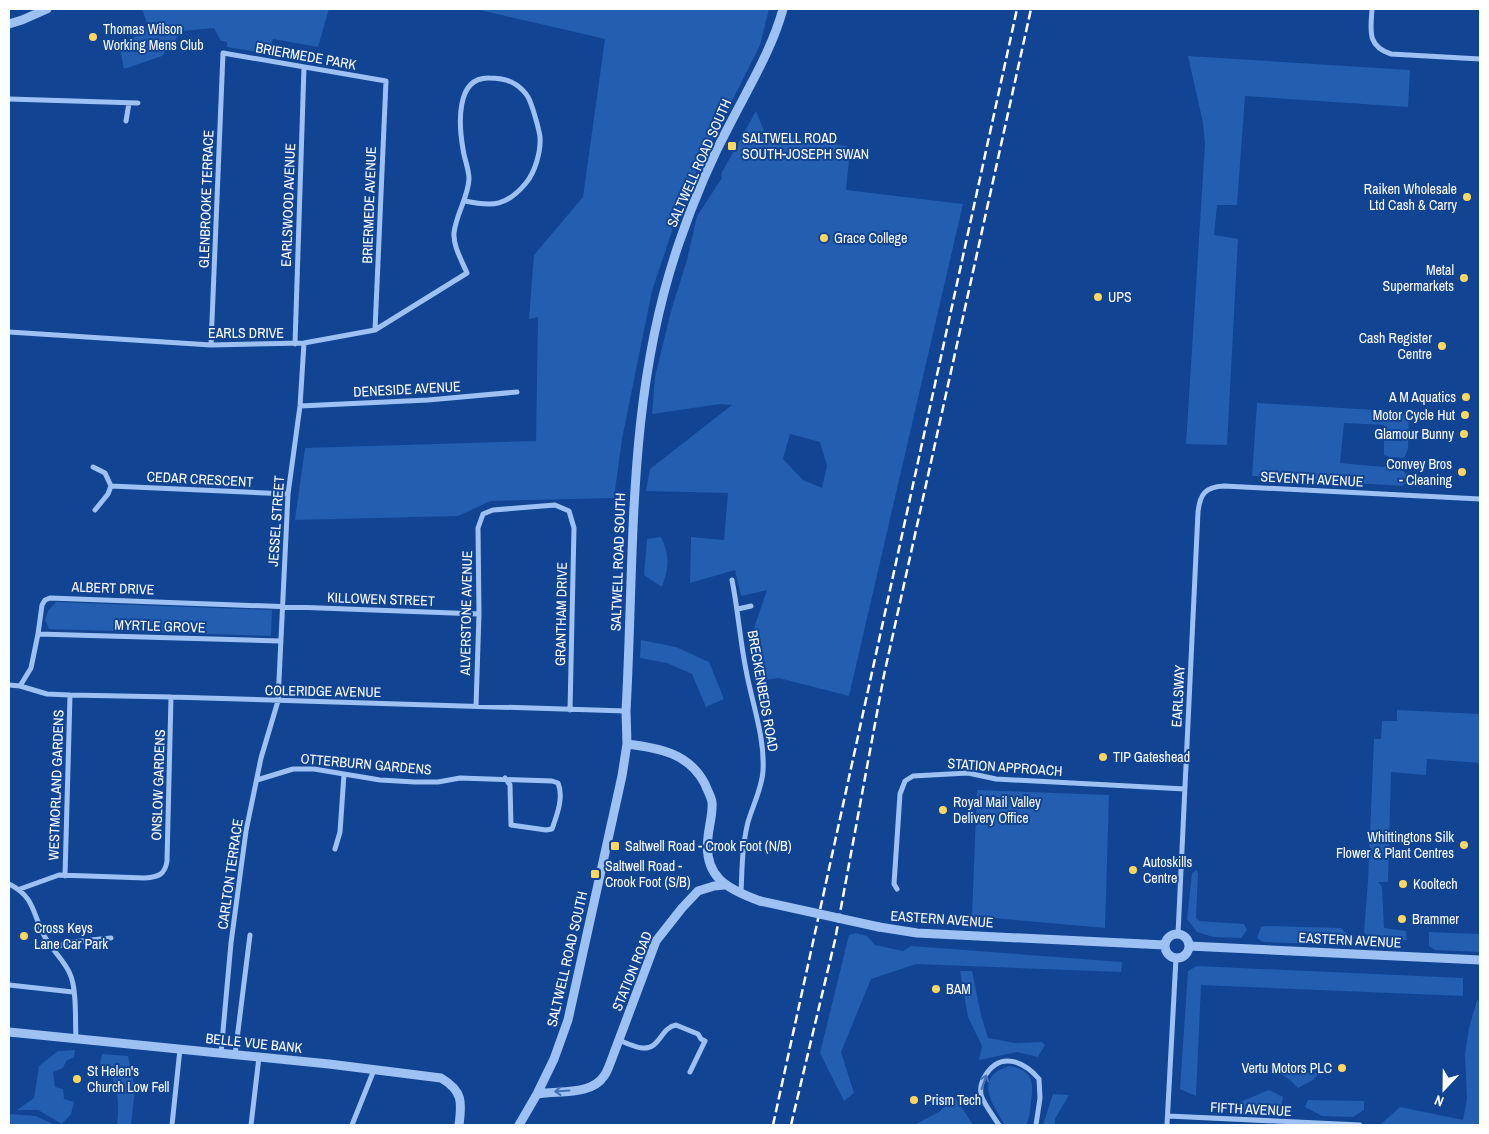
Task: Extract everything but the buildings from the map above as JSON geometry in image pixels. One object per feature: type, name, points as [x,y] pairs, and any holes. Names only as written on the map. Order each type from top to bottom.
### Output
[{"type":"street","points":[[9,24],[47,9]]},
{"type":"street","name":"SALTWELL ROAD SOUTH","points":[[519,1125],[538,1094],[554,1059],[568,1020],[598,888],[627,744],[626,711],[635,479],[644,387],[655,328],[678,244],[700,188],[723,137],[770,46],[783,9]]},
{"type":"street","points":[[1372,9],[1371,37],[1377,47],[1383,51],[1391,54],[1480,58]]},
{"type":"street","name":"BRIERMEDE PARK","points":[[223,53],[386,81]]},
{"type":"street","name":"GLENBROOKE TERRACE","points":[[211,345],[223,53]]},
{"type":"street","name":"EARLSWOOD AVENUE","points":[[294,344],[304,67]]},
{"type":"street","points":[[484,78],[500,78],[516,84],[528,98],[540,137],[538,158],[530,179],[515,196],[496,204],[478,204],[465,201],[469,177],[460,132],[464,97],[471,83],[484,78]]},
{"type":"street","name":"BRIERMEDE AVENUE","points":[[375,330],[386,81]]},
{"type":"street","points":[[9,99],[138,103]]},
{"type":"street","points":[[126,121],[129,103]]},
{"type":"street","name":"EARLS DRIVE","points":[[9,332],[211,345],[294,344],[375,330],[467,273],[458,254],[454,235],[465,201]]},
{"type":"street","name":"JESSEL STREET","points":[[278,701],[288,494],[300,406],[304,343]]},
{"type":"street","name":"DENESIDE AVENUE","points":[[300,406],[428,400],[517,392]]},
{"type":"street","points":[[93,467],[105,473],[110,486],[108,494],[95,510]]},
{"type":"street","name":"CEDAR CRESCENT","points":[[110,486],[288,494]]},
{"type":"street","name":"SEVENTH AVENUE","points":[[1205,492],[1214,486],[1224,486],[1480,499]]},
{"type":"street","name":"EARLSWAY","points":[[1178,934],[1198,512],[1200,500],[1205,492]]},
{"type":"street","name":"GRANTHAM DRIVE","points":[[479,521],[483,514],[493,510],[555,505],[569,511],[574,528],[570,710]]},
{"type":"street","name":"ALVERSTONE AVENUE","points":[[476,706],[479,614],[479,521]]},
{"type":"street","name":"BRECKENBEDS ROAD","points":[[732,580],[763,762],[763,773],[750,817],[744,847],[741,894]]},
{"type":"street","name":"ALBERT DRIVE","points":[[20,686],[31,668],[42,605],[45,600],[55,597],[282,606]]},
{"type":"street","name":"KILLOWEN STREET","points":[[282,606],[479,614]]},
{"type":"street","points":[[738,609],[751,606]]},
{"type":"street","name":"MYRTLE GROVE","points":[[38,634],[280,641]]},
{"type":"street","points":[[9,685],[20,686]]},
{"type":"street","name":"COLERIDGE AVENUE","points":[[20,686],[48,694],[70,696],[171,697],[626,711]]},
{"type":"street","name":"WESTMORLAND GARDENS","points":[[65,876],[70,696]]},
{"type":"street","name":"ONSLOW GARDENS","points":[[65,876],[145,878],[163,874],[167,861],[171,697]]},
{"type":"street","name":"CARLTON TERRACE","points":[[221,1053],[231,943],[246,831],[261,758],[278,701]]},
{"type":"street","points":[[627,744],[650,746],[676,754],[687,761],[702,779],[712,802],[706,850],[709,863],[724,885]]},
{"type":"street","name":"OTTERBURN GARDENS","points":[[257,780],[294,769],[314,768],[380,780],[415,782],[438,782],[460,778],[505,778],[552,780],[558,782],[560,788],[557,815],[552,829],[546,830],[511,825],[510,785],[505,778]]},
{"type":"street","name":"STATION APPROACH","points":[[897,889],[894,884],[900,794],[905,781],[913,776],[968,773],[996,778],[1185,789]]},
{"type":"street","points":[[335,849],[340,832],[344,774]]},
{"type":"street","points":[[20,889],[52,877],[65,876]]},
{"type":"street","points":[[9,884],[20,889],[30,901],[43,933],[71,974],[76,1039]]},
{"type":"street","name":"EASTERN AVENUE","points":[[724,885],[760,901],[879,927],[917,933],[1165,945]]},
{"type":"street","name":"STATION ROAD","points":[[538,1094],[587,1089],[599,1082],[604,1076],[619,1040],[651,953],[659,937],[698,891],[724,885]]},
{"type":"street","points":[[1178,934],[1184,936],[1189,946],[1184,956],[1176,958],[1169,955],[1165,945],[1168,938],[1178,934]]},
{"type":"street","points":[[235,1055],[250,935]]},
{"type":"street","points":[[52,948],[72,942],[111,938]]},
{"type":"street","name":"EASTERN AVENUE","points":[[1189,946],[1480,960]]},
{"type":"street","points":[[1167,1125],[1176,958]]},
{"type":"street","points":[[9,985],[73,992]]},
{"type":"street","points":[[619,1040],[640,1048],[647,1048],[654,1046],[668,1028],[676,1025],[698,1034],[705,1041],[690,1072]]},
{"type":"street","name":"BELLE VUE BANK","points":[[9,1032],[180,1048],[441,1078],[450,1083],[457,1091],[461,1101],[459,1125]]},
{"type":"street","points":[[172,1125],[180,1048]]},
{"type":"street","points":[[251,1125],[259,1057]]},
{"type":"street","points":[[999,1125],[981,1095],[981,1085],[989,1071],[999,1062],[1008,1061],[1025,1066],[1039,1078],[1040,1098],[1036,1125]]},
{"type":"street","points":[[352,1125],[374,1070]]},
{"type":"street","name":"FIFTH AVENUE","points":[[1168,1116],[1360,1125]]},
{"type":"shaded area","points":[[142,9],[329,9],[318,47],[273,39],[269,54],[227,47],[227,42],[221,41],[214,28],[182,31],[162,56],[124,69],[120,49],[148,26]]},
{"type":"shaded area","points":[[476,9],[769,9],[760,45],[682,201],[652,291],[622,439],[614,498],[491,501],[458,516],[295,520],[305,448],[536,441],[538,317],[529,319],[534,255],[583,197],[605,39]]},
{"type":"shaded area","points":[[1188,56],[1410,70],[1408,107],[1245,96],[1237,205],[1217,205],[1214,235],[1238,239],[1227,445],[1186,444],[1205,144],[1203,123]]},
{"type":"shaded area","name":"Grace College","points":[[756,111],[764,131],[808,141],[846,146],[850,150],[846,190],[963,204],[849,696],[779,678],[756,681],[752,662],[753,631],[767,590],[741,596],[735,570],[690,583],[691,537],[724,540],[728,493],[646,491],[650,469],[732,405],[720,404],[652,414],[655,377],[697,216],[722,178],[721,174]],"holes":[[[790,434],[820,442],[827,466],[822,488],[803,480],[783,459]]]},
{"type":"shaded area","points":[[1257,403],[1409,412],[1408,449],[1404,458],[1384,455],[1384,425],[1344,423],[1340,463],[1396,468],[1408,475],[1407,481],[1402,486],[1252,476]]},
{"type":"shaded area","points":[[661,537],[668,562],[662,587],[644,575],[647,539]]},
{"type":"shaded area","points":[[56,602],[272,610],[271,636],[49,629],[45,620],[48,611]]},
{"type":"shaded area","points":[[641,640],[676,647],[709,662],[724,699],[706,707],[692,674],[667,663],[640,658]]},
{"type":"shaded area","points":[[1397,710],[1480,714],[1480,763],[1427,759],[1426,775],[1391,772],[1388,882],[1378,882],[1382,887],[1384,928],[1406,931],[1407,940],[1369,938],[1364,932],[1374,739],[1381,739],[1382,721],[1397,721]]},
{"type":"shaded area","points":[[977,790],[1109,795],[1105,928],[972,916]]},
{"type":"shaded area","points":[[1197,870],[1196,918],[1199,921],[1244,924],[1247,930],[1241,938],[1213,937],[1197,932],[1187,919],[1192,873]]},
{"type":"shaded area","points":[[1261,927],[1341,928],[1346,933],[1346,940],[1341,945],[1263,942],[1257,938]]},
{"type":"shaded area","points":[[1429,932],[1480,934],[1480,952],[1435,950],[1429,946]]},
{"type":"shaded area","points":[[856,933],[867,936],[875,945],[903,951],[911,946],[1122,962],[1121,972],[916,964],[871,979],[841,1052],[854,1093],[844,1101],[820,1053],[849,935]]},
{"type":"shaded area","points":[[1197,966],[1463,978],[1463,996],[1201,985],[1196,1096],[1180,1089],[1188,971]]},
{"type":"shaded area","points":[[960,971],[972,971],[988,1038],[1015,1043],[1042,1042],[1045,1045],[1038,1057],[1017,1052],[979,1060],[982,1046],[968,1017]]},
{"type":"shaded area","points":[[1477,1000],[1480,1003],[1480,1125],[1380,1125],[1400,1107],[1463,1120],[1467,1099],[1465,1054],[1469,1028]]},
{"type":"shaded area","points":[[75,1050],[74,1057],[66,1061],[63,1068],[53,1072],[55,1087],[63,1089],[64,1099],[74,1102],[71,1114],[62,1124],[38,1110],[17,1110],[34,1098],[39,1066],[58,1051]]},
{"type":"shaded area","points":[[102,1054],[128,1056],[135,1089],[131,1125],[117,1125],[118,1105],[115,1084],[108,1072],[100,1064]]},
{"type":"shaded area","points":[[1009,1066],[1023,1070],[1032,1082],[1030,1111],[1026,1125],[1005,1125],[991,1100],[988,1084],[991,1077]]},
{"type":"shaded area","points":[[1275,1070],[1319,1073],[1313,1080],[1298,1088]]},
{"type":"shaded area","points":[[1269,1090],[1283,1097],[1281,1108],[1272,1112],[1243,1112],[1240,1102]]},
{"type":"shaded area","points":[[1053,1094],[1069,1095],[1055,1119],[1055,1125],[1043,1125]]},
{"type":"shaded area","points":[[955,1097],[973,1125],[914,1125],[939,1112]]},
{"type":"shaded area","points":[[1308,1100],[1364,1101],[1364,1110],[1353,1117],[1322,1116],[1305,1107]]},
{"type":"shaded area","points":[[9,1114],[36,1116],[55,1125],[9,1125]]},
{"type":"railway","points":[[773,1125],[1017,9]]},
{"type":"railway","points":[[791,1125],[835,940],[884,675],[1031,9]]},
{"type":"place","name":"Thomas Wilson Working Mens Club","points":[[93,37]]},
{"type":"place","name":"SALTWELL ROAD SOUTH-JOSEPH SWAN","points":[[732,146]]},
{"type":"place","name":"Raiken Wholesale Ltd Cash & Carry","points":[[1467,197]]},
{"type":"place","name":"Grace College","points":[[824,238]]},
{"type":"place","name":"Metal Supermarkets","points":[[1464,278]]},
{"type":"place","name":"UPS","points":[[1098,297]]},
{"type":"place","name":"Cash Register Centre","points":[[1442,346]]},
{"type":"place","name":"A M Aquatics","points":[[1466,397]]},
{"type":"place","name":"Motor Cycle Hut","points":[[1465,415]]},
{"type":"place","name":"Glamour Bunny","points":[[1464,434]]},
{"type":"place","name":"Convey Bros - Cleaning","points":[[1462,472]]},
{"type":"place","name":"TIP Gateshead","points":[[1103,757]]},
{"type":"place","name":"Royal Mail Valley Delivery Office","points":[[943,810]]},
{"type":"place","name":"Whittingtons Silk Flower & Plant Centres","points":[[1464,845]]},
{"type":"place","name":"Saltwell Road - Crook Foot (N/B)","points":[[615,846]]},
{"type":"place","name":"Autoskills Centre","points":[[1133,870]]},
{"type":"place","name":"Saltwell Road - Crook Foot (S/B)","points":[[595,874]]},
{"type":"place","name":"Kooltech","points":[[1403,884]]},
{"type":"place","name":"Brammer","points":[[1402,919]]},
{"type":"place","name":"Cross Keys Lane Car Park","points":[[24,936]]},
{"type":"place","name":"BAM","points":[[936,989]]},
{"type":"place","name":"Vertu Motors PLC","points":[[1342,1068]]},
{"type":"place","name":"St Helen's Church Low Fell","points":[[77,1079]]},
{"type":"place","name":"Prism Tech","points":[[914,1100]]}]
